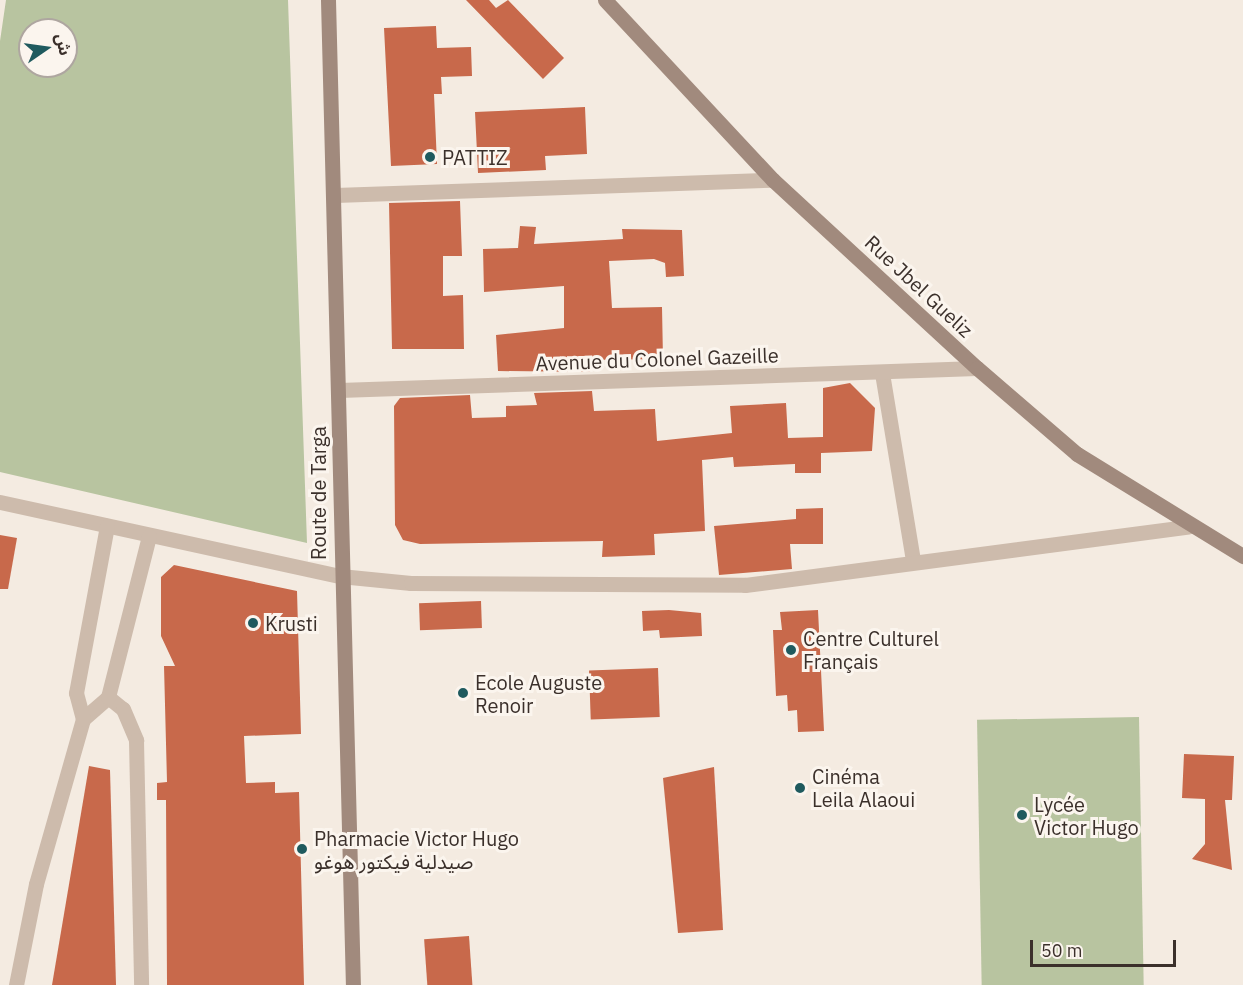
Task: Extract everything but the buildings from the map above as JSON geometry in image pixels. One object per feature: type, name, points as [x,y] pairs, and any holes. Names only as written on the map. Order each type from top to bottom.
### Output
[{"type":"main road","name":"Route de Targa","points":[[328,0],[335,195],[340,576],[353,985]]},
{"type":"main road","name":"Rue Jbel Gueliz","points":[[605,0],[773,180],[977,368],[1077,454],[1188,527],[1243,556]]},
{"type":"street","points":[[335,195],[773,180]]},
{"type":"street","name":"Avenue du Colonel Gazeille","points":[[339,390],[977,368]]},
{"type":"street","points":[[882,373],[913,561]]},
{"type":"street","points":[[0,502],[340,576],[411,583],[745,585],[913,561],[1087,544],[1188,527]]},
{"type":"street","points":[[16,985],[39,872],[83,719],[77,684],[107,526]]},
{"type":"street","points":[[83,719],[108,697],[149,536]]},
{"type":"street","points":[[108,697],[123,709],[136,740],[141,985]]},
{"type":"green space","points":[[6,0],[288,0],[307,543],[0,472],[0,41]]},
{"type":"green space","points":[[1139,717],[1144,985],[982,985],[977,720]]},
{"type":"place","name":"PATTIZ","points":[[430,157]]},
{"type":"place","name":"Krusti","points":[[253,623]]},
{"type":"place","name":"Centre Culturel Français","points":[[791,650]]},
{"type":"place","name":"Ecole Auguste Renoir","points":[[463,693]]},
{"type":"place","name":"Cinéma Leila Alaoui","points":[[800,788]]},
{"type":"place","name":"Lycée Victor Hugo","points":[[1022,815]]},
{"type":"place","name":"Pharmacie Victor Hugo صيدلية فيكتور هوغو","points":[[302,849]]}]
